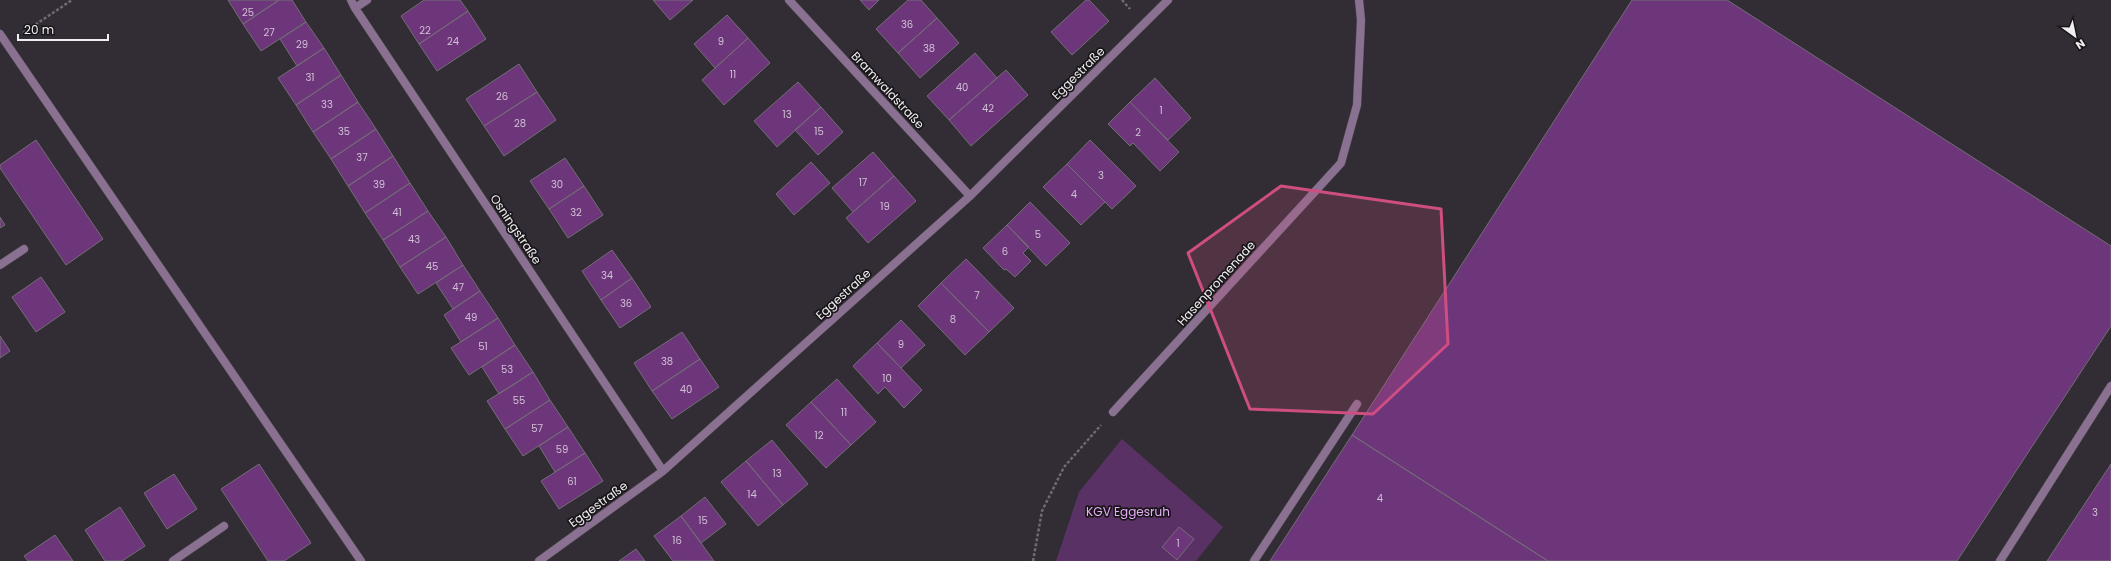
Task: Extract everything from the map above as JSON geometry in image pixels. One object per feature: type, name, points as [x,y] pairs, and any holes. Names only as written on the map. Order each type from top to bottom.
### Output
[{"type":"street","name":"Osningstraße","points":[[351,0],[663,471]]},
{"type":"street","points":[[355,8],[367,0]]},
{"type":"street","name":"Bramwaldstraße","points":[[789,0],[970,196]]},
{"type":"street","name":"Eggestraße","points":[[539,561],[663,471],[970,196],[1168,0]]},
{"type":"street","name":"Hasenpromenade","points":[[1113,412],[1341,163],[1357,105],[1361,20],[1359,0]]},
{"type":"street","points":[[0,34],[361,561]]},
{"type":"street","points":[[0,265],[24,249]]},
{"type":"street","points":[[2000,561],[2111,386]]},
{"type":"street","points":[[1254,561],[1357,404]]},
{"type":"street","points":[[173,561],[224,526]]},
{"type":"path","points":[[7,44],[72,0]]},
{"type":"path","points":[[1032,561],[1042,511],[1064,467],[1113,412]]},
{"type":"highlighted area","points":[[1281,186],[1441,209],[1448,344],[1373,414],[1250,409],[1188,253]]},
{"type":"green space","name":"KGV Eggesruh","points":[[1122,439],[1223,527],[1196,561],[1056,561],[1079,492]]},
{"type":"building","points":[[228,0],[279,0],[243,24]]},
{"type":"building","points":[[279,0],[292,0],[306,22],[261,51],[243,24]]},
{"type":"building","points":[[424,0],[460,0],[468,11],[419,44],[401,16]]},
{"type":"building","points":[[653,0],[693,0],[670,20]]},
{"type":"building","points":[[860,0],[879,0],[869,10]]},
{"type":"building","points":[[908,0],[921,0],[937,18],[898,53],[876,29]]},
{"type":"building","points":[[1086,0],[1089,0],[1109,21],[1072,55],[1051,32]]},
{"type":"building","points":[[1632,0],[1727,0],[2111,246],[2111,326],[1957,561],[1548,561],[1352,435]]},
{"type":"building","points":[[468,11],[486,39],[437,71],[419,44]]},
{"type":"building","points":[[727,15],[748,38],[715,68],[694,44]]},
{"type":"building","points":[[937,18],[959,43],[920,78],[898,53]]},
{"type":"building","points":[[306,22],[324,48],[297,66],[280,39]]},
{"type":"building","points":[[748,38],[770,63],[724,105],[702,80]]},
{"type":"building","points":[[324,48],[341,75],[296,105],[278,78]]},
{"type":"building","points":[[975,53],[997,78],[949,120],[927,96]]},
{"type":"building","points":[[519,64],[537,92],[484,126],[466,99]]},
{"type":"building","points":[[1006,70],[1028,95],[971,146],[949,120]]},
{"type":"building","points":[[341,75],[358,102],[313,132],[296,105]]},
{"type":"building","points":[[1155,78],[1191,118],[1168,140],[1130,102]]},
{"type":"building","points":[[798,82],[821,107],[777,147],[754,121]]},
{"type":"building","points":[[537,92],[556,120],[504,156],[484,126]]},
{"type":"building","points":[[358,102],[376,129],[331,159],[313,132]]},
{"type":"building","points":[[1130,102],[1179,152],[1160,171],[1133,143],[1130,146],[1108,124]]},
{"type":"building","points":[[821,107],[843,132],[818,155],[795,130]]},
{"type":"building","points":[[376,129],[393,156],[348,186],[331,159]]},
{"type":"building","points":[[36,140],[103,239],[66,265],[0,168],[0,165]]},
{"type":"building","points":[[1090,140],[1136,186],[1112,209],[1067,164]]},
{"type":"building","points":[[873,152],[894,176],[853,212],[832,188]]},
{"type":"building","points":[[393,156],[410,183],[365,213],[348,186]]},
{"type":"building","points":[[565,158],[584,186],[549,209],[530,181]]},
{"type":"building","points":[[811,162],[830,183],[794,215],[776,194]]},
{"type":"building","points":[[1067,164],[1105,202],[1081,225],[1043,187]]},
{"type":"building","points":[[894,176],[916,201],[868,243],[846,218]]},
{"type":"building","points":[[410,183],[428,211],[383,240],[365,213]]},
{"type":"building","points":[[584,186],[603,215],[568,238],[549,209]]},
{"type":"building","points":[[1030,202],[1070,243],[1046,266],[1007,225]]},
{"type":"building","points":[[428,211],[446,237],[400,267],[383,240]]},
{"type":"building","points":[[0,217],[5,225],[0,228]]},
{"type":"building","points":[[1007,225],[1029,247],[1023,253],[1031,261],[1015,277],[1006,269],[1004,270],[983,248]]},
{"type":"building","points":[[446,237],[463,265],[418,294],[400,267]]},
{"type":"building","points":[[612,250],[632,278],[601,300],[582,271]]},
{"type":"building","points":[[966,259],[1014,308],[989,332],[941,283]]},
{"type":"building","points":[[463,265],[480,291],[453,309],[436,283]]},
{"type":"building","points":[[41,277],[65,312],[36,332],[12,297]]},
{"type":"building","points":[[632,278],[651,307],[620,328],[601,300]]},
{"type":"building","points":[[941,283],[989,332],[965,355],[918,306]]},
{"type":"building","points":[[480,291],[498,318],[461,342],[444,315]]},
{"type":"building","points":[[498,318],[515,345],[469,375],[451,348]]},
{"type":"building","points":[[901,320],[925,345],[901,368],[877,343]]},
{"type":"building","points":[[682,332],[700,359],[652,391],[634,363]]},
{"type":"building","points":[[0,336],[10,351],[0,358]]},
{"type":"building","points":[[877,343],[922,390],[904,408],[885,387],[878,394],[853,366]]},
{"type":"building","points":[[515,345],[533,372],[499,394],[482,367]]},
{"type":"building","points":[[700,359],[719,387],[672,419],[652,391]]},
{"type":"building","points":[[533,372],[550,400],[505,429],[487,401]]},
{"type":"building","points":[[837,379],[876,422],[851,445],[811,402]]},
{"type":"building","points":[[550,400],[568,427],[523,456],[505,429]]},
{"type":"building","points":[[811,402],[851,445],[826,468],[786,425]]},
{"type":"building","points":[[568,427],[585,453],[555,472],[539,446]]},
{"type":"building","points":[[1352,435],[1548,561],[1270,561]]},
{"type":"building","points":[[772,440],[808,484],[783,505],[746,461]]},
{"type":"building","points":[[585,453],[603,481],[559,509],[541,481]]},
{"type":"building","points":[[746,461],[783,505],[758,526],[721,482]]},
{"type":"building","points":[[259,464],[311,543],[284,561],[268,561],[221,489]]},
{"type":"building","points":[[2111,464],[2111,561],[2047,561]]},
{"type":"building","points":[[174,474],[197,509],[167,529],[144,493]]},
{"type":"building","points":[[705,497],[726,524],[701,543],[681,516]]},
{"type":"building","points":[[120,507],[145,546],[122,561],[105,561],[85,530]]},
{"type":"building","points":[[681,516],[714,561],[673,561],[654,536]]},
{"type":"building","points":[[1179,527],[1194,539],[1177,560],[1162,547]]},
{"type":"building","points":[[55,535],[73,561],[28,561],[24,556]]},
{"type":"building","points":[[636,549],[645,561],[619,561]]}]
